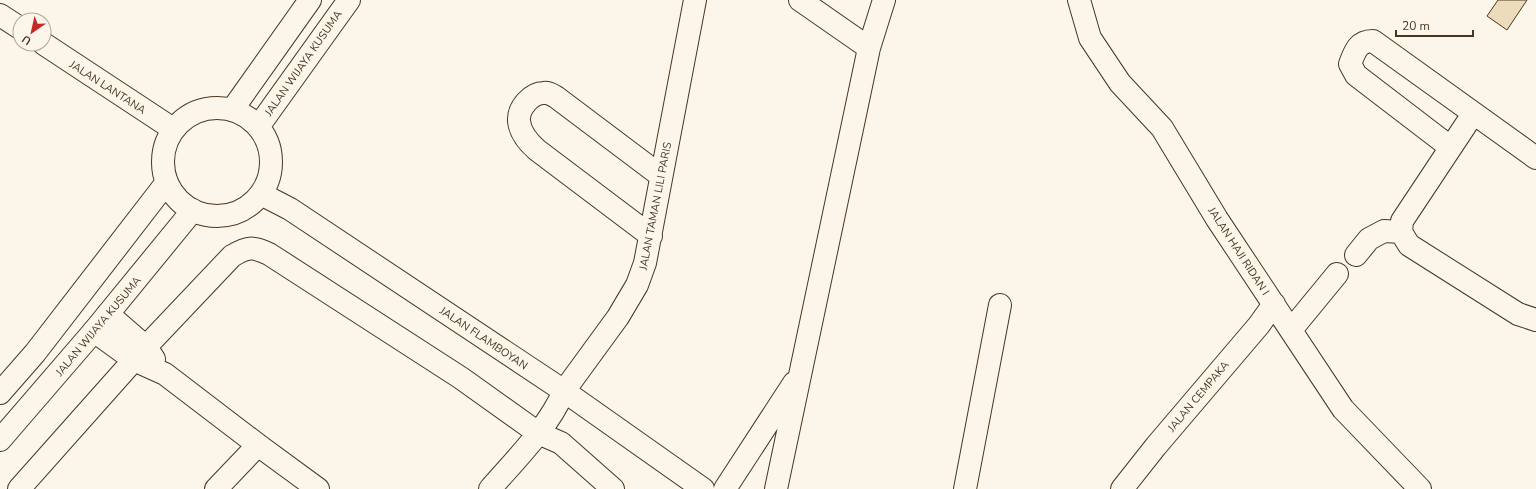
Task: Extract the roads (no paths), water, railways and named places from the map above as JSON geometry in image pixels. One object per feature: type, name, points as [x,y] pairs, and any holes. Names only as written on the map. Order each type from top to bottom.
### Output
[{"type":"street","points":[[232,110],[310,0]]},
{"type":"street","name":"JALAN WIJAYA KUSUMA","points":[[258,127],[348,0]]},
{"type":"street","points":[[800,0],[869,48]]},
{"type":"street","points":[[776,489],[869,48],[884,0]]},
{"type":"street","name":"JALAN HAJI RIDAN I","points":[[1079,0],[1090,38],[1120,83],[1162,128],[1217,218],[1343,409],[1420,489]]},
{"type":"street","name":"JALAN TAMAN LILI PARIS","points":[[490,489],[538,433],[559,403],[564,391],[618,317],[637,285],[645,263],[651,236],[689,3]]},
{"type":"street","points":[[0,15],[12,23]]},
{"type":"street","points":[[1450,147],[1356,75],[1350,64],[1360,45],[1365,41],[1373,41],[1536,158]]},
{"type":"street","name":"JALAN LANTANA","points":[[52,49],[173,129]]},
{"type":"street","points":[[651,236],[527,141],[519,121],[521,111],[526,102],[538,94],[546,92],[556,96],[661,176]]},
{"type":"street","points":[[216,108],[232,110],[251,119],[258,127],[266,139],[271,153],[271,167],[268,181],[261,194],[245,208],[225,216],[214,216],[193,210],[177,198],[167,182],[164,172],[164,149],[173,129],[185,118],[199,110],[216,108]]},
{"type":"street","points":[[1473,114],[1402,220],[1401,232],[1409,245],[1518,314],[1536,320]]},
{"type":"street","points":[[0,393],[35,353],[167,182]]},
{"type":"street","name":"JALAN FLAMBOYAN","points":[[261,194],[290,209],[564,391],[703,489]]},
{"type":"street","name":"JALAN WIJAYA KUSUMA","points":[[0,440],[94,332],[193,210]]},
{"type":"street","points":[[1356,255],[1368,239],[1384,231],[1401,232]]},
{"type":"street","points":[[19,489],[140,354],[232,256],[244,249],[259,249],[276,258],[461,378],[538,433],[561,443],[607,482],[613,489]]},
{"type":"street","points":[[1290,330],[1337,274]]},
{"type":"street","name":"JALAN CEMPAKA","points":[[1122,489],[1274,304]]},
{"type":"street","points":[[965,489],[1000,305]]},
{"type":"street","points":[[108,314],[140,354],[318,489]]},
{"type":"street","points":[[94,332],[140,354]]},
{"type":"street","points":[[724,489],[801,373]]},
{"type":"street","points":[[216,489],[258,445]]}]
